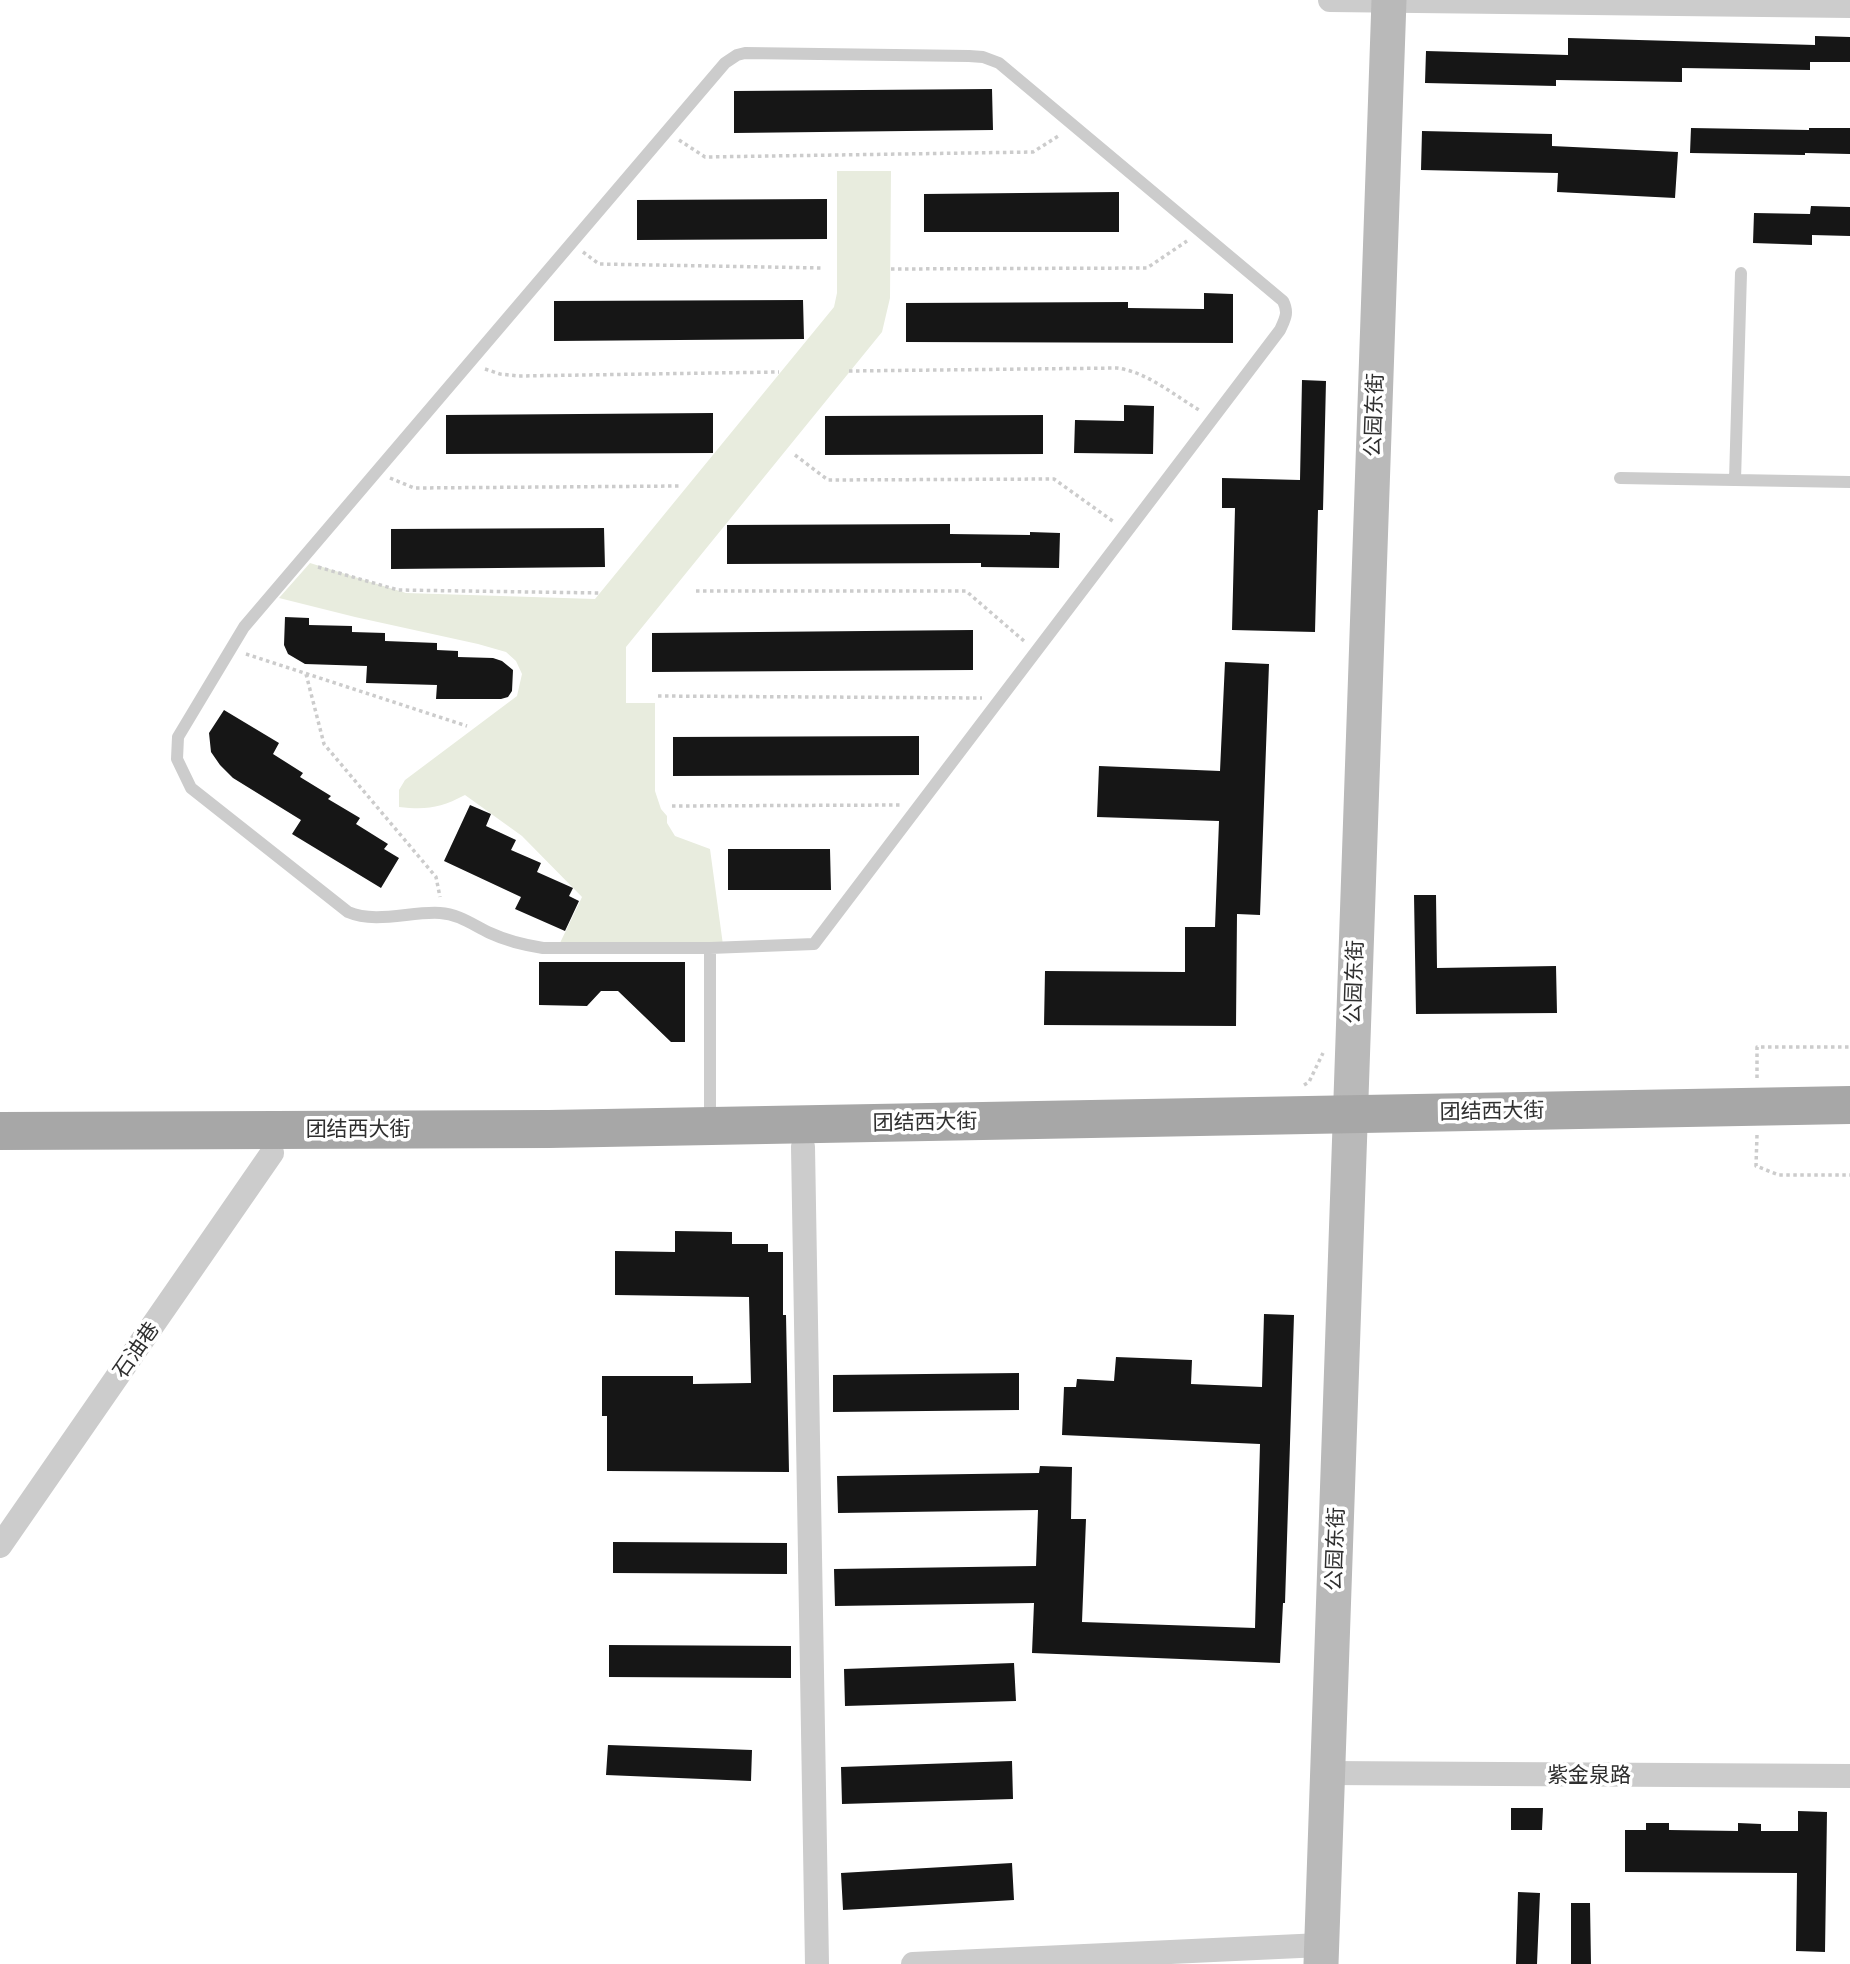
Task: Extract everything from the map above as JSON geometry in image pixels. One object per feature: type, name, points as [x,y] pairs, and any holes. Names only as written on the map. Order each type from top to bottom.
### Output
[{"type":"main road","name":"团结西大街","points":[[0,1131],[1349,1125],[1757,1118],[1850,1105]]},
{"type":"main road","name":"团结西大街","points":[[1757,1118],[1850,1128]]},
{"type":"main road","name":"团结西大街","points":[[0,1154],[550,1152],[803,1147],[1349,1125]]},
{"type":"street","points":[[1329,0],[1850,6]]},
{"type":"street","name":"公园东街","points":[[1321,1954],[1389,0]]},
{"type":"street","points":[[803,1147],[817,1964]]},
{"type":"street","name":"石油巷","points":[[0,1546],[272,1153]]},
{"type":"street","name":"紫金泉路","points":[[1327,1773],[1850,1776]]},
{"type":"street","points":[[913,1964],[1321,1954]]},
{"type":"lane","points":[[745,53],[984,57],[999,63],[1074,126],[1283,302],[1287,317],[1213,419],[814,944],[710,948],[543,948],[519,944],[458,916],[443,913],[368,917],[348,912],[191,788],[177,759],[177,737],[244,627],[725,63],[745,53]]},
{"type":"lane","points":[[1735,480],[1741,273]]},
{"type":"lane","points":[[1620,478],[1850,482]]},
{"type":"lane","points":[[710,948],[710,1126]]},
{"type":"path","points":[[666,132],[705,157],[1033,152],[1074,126]]},
{"type":"path","points":[[891,269],[1147,268],[1201,233]]},
{"type":"path","points":[[570,242],[599,264],[821,268]]},
{"type":"path","points":[[471,358],[485,369],[518,376],[779,372]]},
{"type":"path","points":[[849,371],[1129,369],[1213,419]]},
{"type":"path","points":[[796,455],[828,480],[1054,479],[1128,531]]},
{"type":"path","points":[[376,472],[414,488],[680,486]]},
{"type":"path","points":[[299,562],[398,590],[600,593]]},
{"type":"path","points":[[696,592],[966,591],[1037,651]]},
{"type":"path","points":[[231,649],[467,726]]},
{"type":"path","points":[[306,674],[324,744],[436,877],[443,913]]},
{"type":"path","points":[[658,696],[1001,698]]},
{"type":"path","points":[[672,806],[920,805]]},
{"type":"path","points":[[1298,1088],[1309,1082],[1323,1056],[1323,1042]]},
{"type":"path","points":[[1850,1047],[1757,1047],[1756,1166],[1779,1175],[1850,1175]]},
{"type":"shaded area","points":[[837,171],[891,171],[890,298],[882,332],[626,647],[626,703],[655,703],[655,791],[661,809],[667,816],[667,823],[675,836],[710,849],[723,945],[560,943],[582,897],[522,836],[465,795],[433,807],[399,807],[399,790],[405,780],[517,696],[522,674],[516,661],[506,652],[478,644],[279,598],[310,563],[406,593],[595,599],[834,307],[837,293]]},
{"type":"building","points":[[1815,36],[1850,37],[1850,62],[1810,62],[1810,70],[1682,68],[1682,82],[1556,80],[1556,86],[1425,83],[1426,51],[1568,55],[1568,38],[1815,45]]},
{"type":"building","points":[[992,89],[993,130],[734,133],[734,91]]},
{"type":"building","points":[[1691,128],[1850,128],[1850,154],[1690,153]]},
{"type":"building","points":[[1422,131],[1552,134],[1552,146],[1678,152],[1675,198],[1557,192],[1558,173],[1421,170]]},
{"type":"building","points":[[1119,192],[1119,232],[924,232],[924,194]]},
{"type":"building","points":[[827,199],[827,239],[637,240],[637,200]]},
{"type":"building","points":[[1811,206],[1850,207],[1850,236],[1812,235],[1812,245],[1753,243],[1754,213],[1810,214]]},
{"type":"building","points":[[1204,293],[1233,294],[1233,343],[906,342],[906,303],[1128,302],[1128,308],[1204,309]]},
{"type":"building","points":[[803,300],[804,339],[554,341],[554,301]]},
{"type":"building","points":[[1302,380],[1326,381],[1323,510],[1318,510],[1315,632],[1232,630],[1235,508],[1222,508],[1222,478],[1300,480]]},
{"type":"building","points":[[1124,405],[1154,406],[1153,454],[1074,453],[1075,420],[1124,421]]},
{"type":"building","points":[[713,413],[713,453],[446,454],[446,415]]},
{"type":"building","points":[[1043,415],[1043,454],[825,455],[825,416]]},
{"type":"building","points":[[950,524],[950,534],[1060,533],[1059,568],[981,567],[981,563],[727,564],[727,525]]},
{"type":"building","points":[[604,528],[605,567],[391,569],[391,529]]},
{"type":"building","points":[[285,617],[309,618],[309,625],[352,626],[352,632],[385,633],[385,641],[437,643],[437,650],[458,651],[458,657],[493,658],[513,670],[512,691],[508,697],[501,699],[436,699],[437,685],[366,683],[367,666],[305,664],[288,654],[284,645]]},
{"type":"building","points":[[973,630],[973,670],[652,672],[652,633]]},
{"type":"building","points":[[1225,662],[1269,664],[1260,915],[1237,914],[1236,1026],[1044,1025],[1045,971],[1185,972],[1185,927],[1215,927],[1219,821],[1097,817],[1099,766],[1220,771]]},
{"type":"building","points":[[224,710],[279,743],[273,754],[303,773],[300,777],[331,796],[328,799],[360,818],[356,824],[388,844],[384,849],[399,858],[381,888],[292,834],[301,820],[233,778],[220,765],[211,752],[209,733]]},
{"type":"building","points":[[919,736],[919,775],[673,776],[673,737]]},
{"type":"building","points":[[470,805],[491,814],[486,826],[516,840],[511,850],[541,863],[537,872],[573,888],[569,896],[579,901],[565,931],[515,909],[521,897],[444,861]]},
{"type":"building","points":[[728,849],[830,849],[831,890],[728,890]]},
{"type":"building","points":[[1414,895],[1436,895],[1437,968],[1556,966],[1557,1013],[1416,1014]]},
{"type":"building","points":[[539,962],[685,962],[685,1042],[671,1042],[618,991],[601,991],[587,1006],[539,1005]]},
{"type":"building","points":[[675,1231],[732,1232],[732,1244],[768,1244],[768,1252],[783,1252],[789,1472],[607,1471],[607,1416],[602,1416],[602,1376],[693,1376],[693,1384],[751,1383],[749,1297],[615,1295],[615,1251],[675,1252]]},
{"type":"building","points":[[1264,1314],[1294,1315],[1285,1603],[1280,1663],[1032,1653],[1034,1603],[835,1606],[834,1569],[1036,1566],[1038,1510],[838,1513],[837,1476],[1039,1473],[1040,1466],[1072,1467],[1071,1519],[1086,1519],[1082,1622],[1255,1628],[1260,1444],[1062,1435],[1064,1387],[1076,1387],[1077,1379],[1114,1381],[1116,1357],[1192,1360],[1191,1384],[1262,1387]]},
{"type":"building","points":[[1019,1373],[1019,1410],[833,1412],[833,1375]]},
{"type":"building","points":[[613,1542],[787,1543],[787,1574],[613,1573]]},
{"type":"building","points":[[609,1645],[791,1646],[791,1678],[609,1677]]},
{"type":"building","points":[[1014,1663],[1016,1701],[845,1706],[844,1669]]},
{"type":"building","points":[[608,1745],[752,1750],[751,1781],[606,1775]]},
{"type":"building","points":[[1012,1761],[1013,1799],[842,1804],[841,1767]]},
{"type":"building","points":[[1511,1808],[1543,1808],[1542,1830],[1511,1830]]},
{"type":"building","points":[[1798,1811],[1827,1812],[1825,1952],[1796,1951],[1797,1873],[1625,1872],[1625,1830],[1646,1830],[1646,1823],[1669,1823],[1669,1830],[1738,1831],[1738,1823],[1761,1824],[1761,1831],[1798,1831]]},
{"type":"building","points":[[1012,1863],[1014,1900],[843,1910],[841,1873]]},
{"type":"building","points":[[1518,1892],[1540,1893],[1537,1964],[1516,1964]]},
{"type":"building","points":[[1571,1903],[1590,1903],[1591,1964],[1571,1964]]}]
